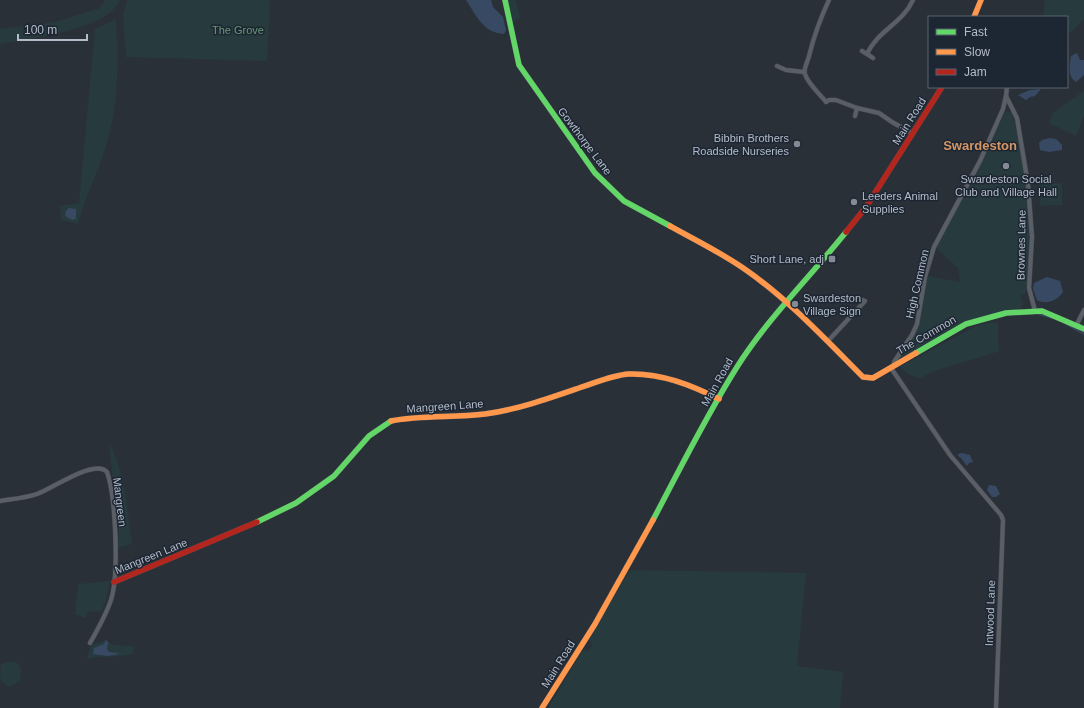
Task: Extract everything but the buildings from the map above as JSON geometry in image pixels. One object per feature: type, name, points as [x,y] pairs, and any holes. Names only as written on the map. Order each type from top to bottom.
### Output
[{"type":"street","name":"Gowthorpe Lane","points":[[504,0],[519,65],[594,173],[624,201],[734,261],[785,302],[828,341],[863,377],[872,378],[892,367]]},
{"type":"street","points":[[804,72],[817,24],[829,0]]},
{"type":"street","points":[[867,54],[874,41],[900,19],[910,8],[913,0]]},
{"type":"street","points":[[974,16],[981,0]]},
{"type":"street","points":[[862,51],[873,58]]},
{"type":"street","points":[[777,66],[804,72],[826,102],[829,100],[836,100],[857,108],[867,109],[883,114],[892,122],[913,134]]},
{"type":"street","name":"Main Road","points":[[542,708],[595,624],[737,367],[785,302],[822,262],[866,207],[941,88]]},
{"type":"street","points":[[1006,96],[1007,88]]},
{"type":"street","name":"Brownes Lane","points":[[1006,96],[1017,118],[1028,184],[1032,238],[1029,288],[1035,311]]},
{"type":"street","name":"High Common","points":[[892,367],[912,335],[917,324],[925,277],[934,247],[980,161],[1003,109],[1006,96]]},
{"type":"street","points":[[855,116],[857,108]]},
{"type":"street","points":[[828,341],[862,300],[870,301]]},
{"type":"street","points":[[1076,326],[1084,310]]},
{"type":"street","name":"The Common","points":[[1003,520],[1001,515],[950,455],[892,367],[966,324],[1006,313],[1035,311],[1057,316],[1084,329]]},
{"type":"street","name":"Mangreen Lane","points":[[114,582],[241,530],[296,503],[334,476],[369,436],[391,421],[413,417],[449,417],[486,414],[554,397],[612,377],[628,374],[646,375],[676,381],[690,385],[719,399]]},
{"type":"street","name":"Mangreen","points":[[0,501],[36,495],[90,469],[96,468],[105,470],[110,485],[115,533],[114,582],[112,598],[104,619],[90,643]]},
{"type":"street","name":"Intwood Lane","points":[[996,708],[1003,520]]},
{"type":"green space","points":[[105,0],[120,0],[113,10],[100,19],[85,26],[0,44],[0,29],[55,22],[100,8]]},
{"type":"green space","name":"The Grove","points":[[127,0],[270,0],[267,61],[126,57],[123,16]]},
{"type":"green space","points":[[506,0],[516,0],[520,18],[512,23]]},
{"type":"green space","points":[[1045,0],[1084,0],[1084,19],[1071,32],[1068,31],[1068,16],[1043,16]]},
{"type":"green space","points":[[116,19],[117,88],[112,122],[103,155],[83,206],[78,224],[61,220],[60,206],[79,203],[95,29]]},
{"type":"green space","points":[[1084,91],[1084,116],[1076,136],[1049,123],[1053,113]]},
{"type":"green space","points":[[1010,111],[1012,113],[1020,144],[1028,191],[1030,238],[1026,293],[1020,295],[1023,304],[1020,309],[964,323],[896,362],[918,327],[928,276],[960,282],[958,268],[935,247],[973,180],[1005,112]]},
{"type":"green space","points":[[1062,183],[1062,205],[1040,206],[1039,184]]},
{"type":"green space","points":[[992,322],[998,323],[998,341],[1000,351],[934,371],[920,378],[910,375],[900,367],[976,326]]},
{"type":"green space","points":[[109,443],[115,455],[122,480],[132,544],[117,548],[119,532]]},
{"type":"green space","points":[[630,570],[806,573],[797,666],[843,672],[840,708],[548,708],[582,651],[589,650],[592,645],[589,639]]},
{"type":"green space","points":[[110,581],[105,603],[101,611],[87,612],[86,618],[75,614],[78,584]]},
{"type":"green space","points":[[106,640],[113,645],[133,646],[133,654],[87,658],[91,645]]},
{"type":"green space","points":[[15,661],[21,669],[20,681],[9,687],[0,680],[1,664]]},
{"type":"water","points":[[466,0],[491,0],[493,7],[503,17],[506,30],[504,34],[497,33],[485,27]]},
{"type":"water","points":[[1077,53],[1080,60],[1084,60],[1084,75],[1076,82],[1071,77],[1070,67],[1071,56]]},
{"type":"water","points":[[1041,89],[1035,96],[1026,100],[1018,95],[1030,90]]},
{"type":"water","points":[[1050,138],[1056,139],[1062,145],[1062,150],[1049,152],[1040,150],[1039,143],[1042,140]]},
{"type":"water","points":[[69,208],[76,209],[76,219],[72,220],[65,216],[66,211]]},
{"type":"water","points":[[1047,277],[1060,281],[1063,292],[1055,300],[1044,302],[1037,300],[1033,289],[1034,283]]},
{"type":"water","points":[[962,453],[970,455],[973,462],[969,463],[967,466],[958,456],[958,454]]},
{"type":"water","points":[[989,485],[996,486],[1000,494],[996,497],[992,497],[987,490]]},
{"type":"water","points":[[106,640],[108,642],[107,649],[109,652],[119,654],[108,656],[93,654],[94,648],[104,644]]},
{"type":"waterway","points":[[1038,314],[1052,318]]},
{"type":"waterway","points":[[1066,324],[1084,334]]},
{"type":"traffic: fast","points":[[505,0],[519,65],[595,173],[624,201],[670,226]]},
{"type":"traffic: fast","points":[[653,520],[704,423],[749,349],[846,232]]},
{"type":"traffic: fast","points":[[916,353],[966,324],[1006,313],[1042,311],[1084,329]]},
{"type":"traffic: fast","points":[[257,522],[296,503],[334,476],[369,436],[391,421]]},
{"type":"traffic: slow","points":[[974,16],[981,0]]},
{"type":"traffic: slow","points":[[670,226],[728,258],[762,282],[807,321],[863,377],[873,378],[916,353]]},
{"type":"traffic: slow","points":[[391,421],[414,418],[485,414],[509,410],[610,378],[629,374],[641,374],[676,381],[719,399]]},
{"type":"traffic: slow","points":[[542,708],[595,624],[653,520]]},
{"type":"traffic: jam","points":[[846,232],[866,207],[941,88]]},
{"type":"traffic: jam","points":[[114,582],[257,522]]},
{"type":"place","name":"Bibbin Brothers Roadside Nurseries","points":[[797,144]]},
{"type":"place","name":"Swardeston Social Club and Village Hall","points":[[1006,166]]},
{"type":"place","name":"Leeders Animal Supplies","points":[[854,202]]},
{"type":"place","name":"Short Lane, adj","points":[[832,259]]},
{"type":"place","name":"Swardeston Village Sign","points":[[795,304]]},
{"type":"district","name":"Swardeston","points":[[980,145]]}]
